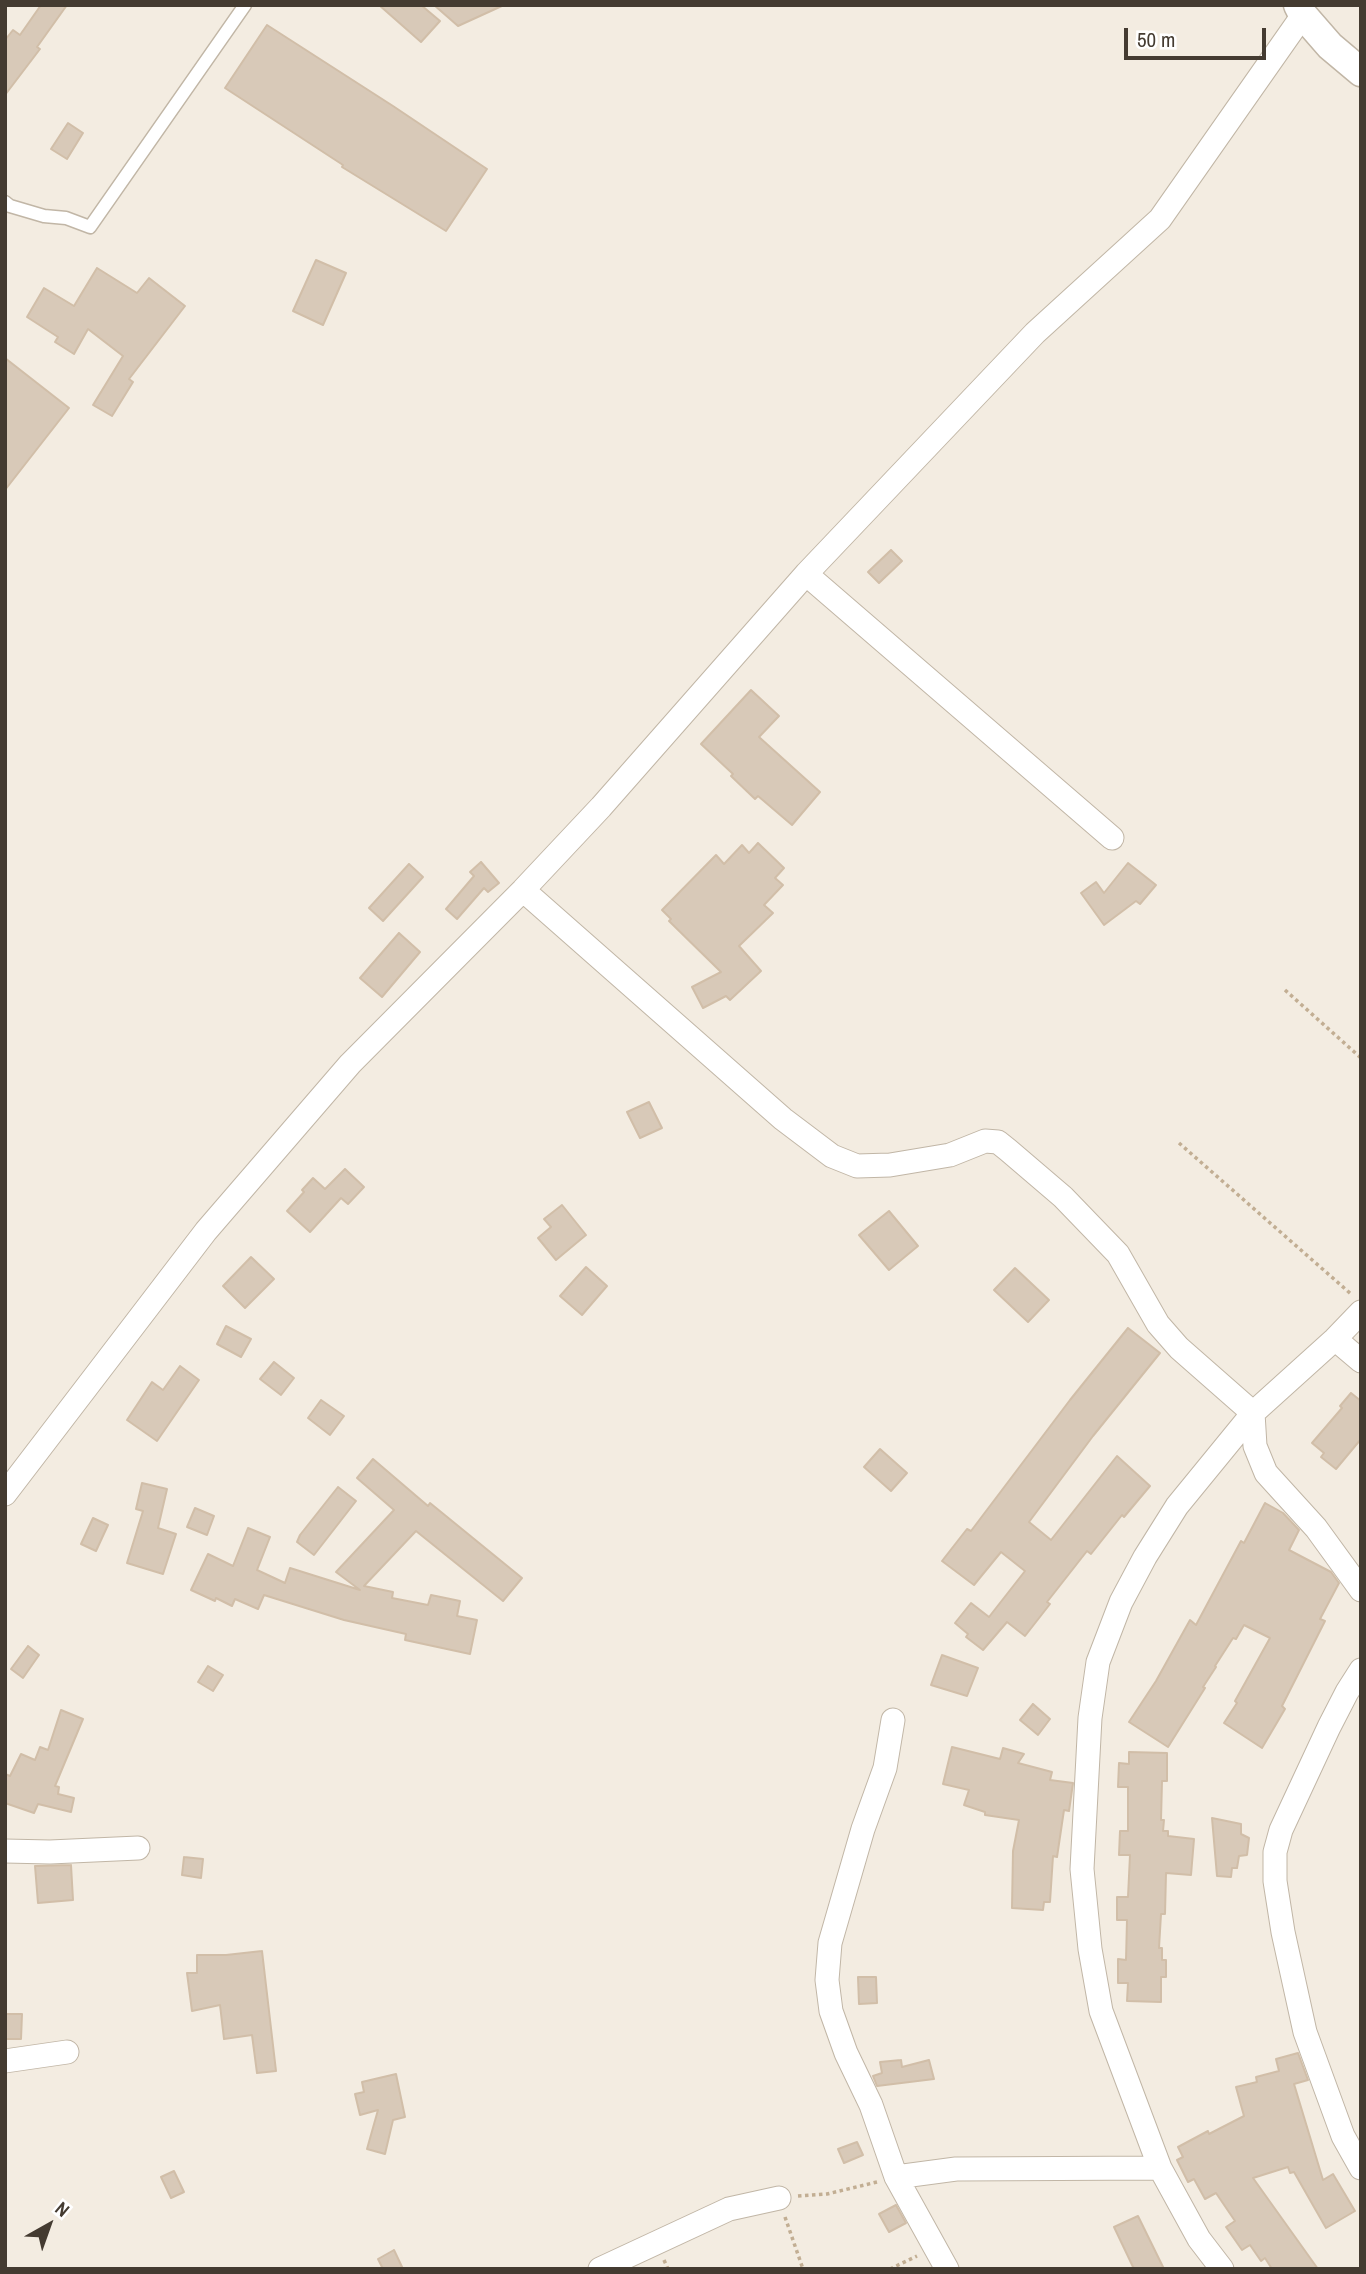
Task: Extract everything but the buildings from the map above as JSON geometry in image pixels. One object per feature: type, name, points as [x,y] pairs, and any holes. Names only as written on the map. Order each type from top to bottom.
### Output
[{"type":"street","points":[[5,1494],[215,1220],[349,1064],[523,890],[601,807],[806,575],[1035,333],[1160,219],[1300,10],[1330,46],[1361,72]]},
{"type":"street","points":[[806,575],[1112,838]]},
{"type":"street","points":[[523,890],[783,1119],[832,1156],[857,1166],[890,1165],[950,1155],[985,1141],[998,1142],[1008,1150],[1063,1197],[1118,1254],[1158,1324],[1179,1348],[1253,1413],[1255,1446],[1266,1473],[1316,1528],[1361,1590]]},
{"type":"street","points":[[1222,2269],[1199,2239],[1160,2168],[1101,2011],[1090,1948],[1082,1869],[1090,1718],[1098,1662],[1121,1602],[1177,1506],[1253,1413],[1361,1312]]},
{"type":"street","points":[[1335,1339],[1361,1361]]},
{"type":"street","points":[[1361,1670],[1329,1727],[1281,1830],[1275,1852],[1275,1881],[1283,1932],[1305,2032],[1343,2136],[1361,2168]]},
{"type":"street","points":[[893,1720],[885,1768],[863,1829],[830,1943],[827,1980],[835,2021],[846,2053],[871,2105],[896,2177],[947,2269]]},
{"type":"street","points":[[5,1851],[138,1848]]},
{"type":"street","points":[[5,2061],[67,2052]]},
{"type":"street","points":[[896,2177],[956,2169],[1160,2168]]},
{"type":"street","points":[[600,2269],[729,2209],[779,2198]]},
{"type":"lane","points":[[5,202],[44,216],[66,218],[90,227],[245,5]]},
{"type":"path","points":[[1285,990],[1361,1058]]},
{"type":"path","points":[[1179,1143],[1361,1302]]},
{"type":"path","points":[[803,2269],[779,2198],[827,2194],[896,2177]]},
{"type":"path","points":[[890,2269],[935,2248]]}]
